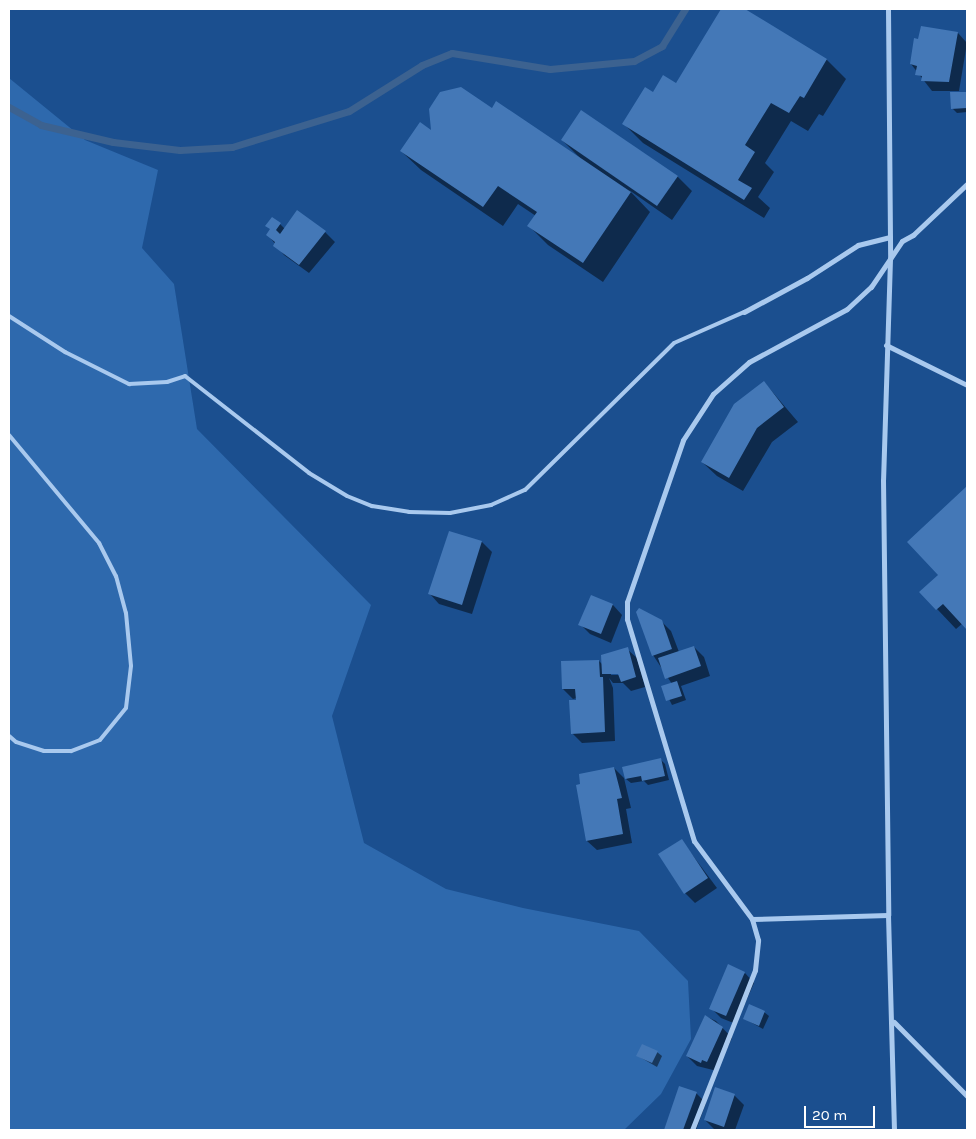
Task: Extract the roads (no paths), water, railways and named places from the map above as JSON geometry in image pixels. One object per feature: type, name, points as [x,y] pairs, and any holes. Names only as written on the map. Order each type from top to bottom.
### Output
[{"type":"street","points":[[888,9],[890,259],[883,480],[888,916],[894,1022],[894,1130]]},
{"type":"street","points":[[692,1130],[754,970],[758,940],[752,918],[694,841],[627,619],[627,602],[683,440],[713,394],[749,362],[846,309],[871,287],[902,241],[914,235],[967,184]]},
{"type":"street","points":[[744,312],[807,278],[858,245],[890,237]]},
{"type":"street","points":[[886,345],[967,385]]},
{"type":"street","points":[[752,918],[888,916]]},
{"type":"street","points":[[894,1022],[967,1096]]},
{"type":"lane","points":[[9,316],[65,352],[129,384],[167,382],[186,376],[309,473],[347,496],[372,506],[409,512],[450,513],[491,505],[525,490],[674,343],[744,312]]},
{"type":"lane","points":[[9,435],[99,543],[116,576],[126,613],[131,666],[126,708],[100,740],[71,751],[44,751],[16,742],[9,736]]},
{"type":"waterway","points":[[9,107],[41,125],[113,142],[180,150],[232,147],[349,111],[422,65],[452,53],[550,69],[634,61],[662,46],[685,9]]}]
